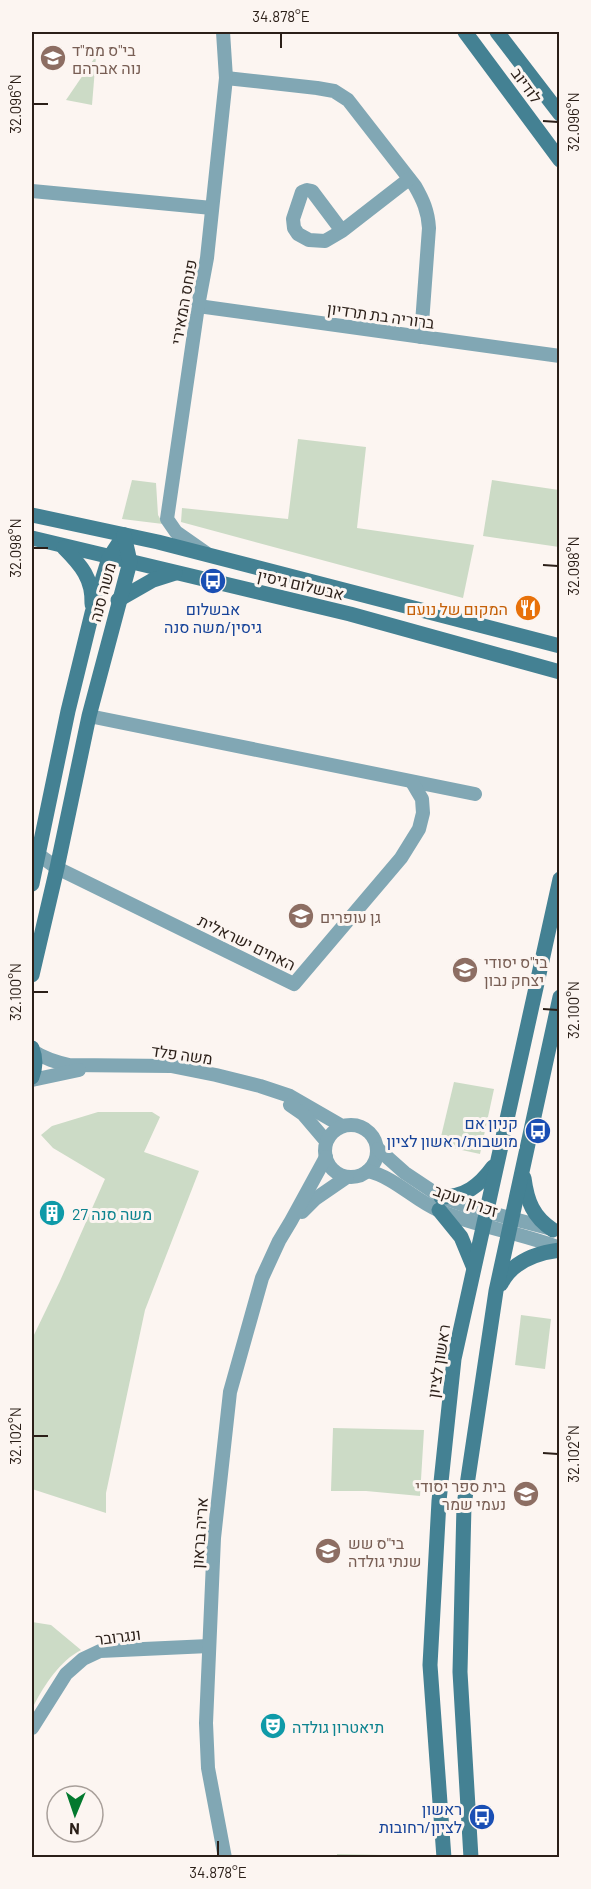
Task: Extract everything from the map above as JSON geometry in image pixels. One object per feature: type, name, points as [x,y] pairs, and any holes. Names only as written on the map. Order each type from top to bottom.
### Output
[{"type":"main road","name":"לודיוב","points":[[465,32],[560,160]]},
{"type":"main road","name":"לודיוב","points":[[497,32],[560,114]]},
{"type":"main road","name":"אבשלום גיסין","points":[[32,515],[211,556],[560,646]]},
{"type":"main road","name":"משה סנה","points":[[32,884],[34,860],[92,613],[109,558],[124,535]]},
{"type":"main road","name":"משה סנה","points":[[32,975],[89,716],[118,600],[130,562],[124,535]]},
{"type":"main road","name":"אבשלום גיסין","points":[[32,538],[350,614],[560,672]]},
{"type":"main road","points":[[62,546],[81,565],[89,578],[93,594],[92,613]]},
{"type":"main road","points":[[118,600],[153,580],[176,573]]},
{"type":"main road","points":[[32,823],[39,817],[51,794]]},
{"type":"main road","name":"ראשון לציון","points":[[444,1857],[430,1665],[439,1501],[454,1359],[560,879]]},
{"type":"main road","points":[[471,1857],[460,1672],[464,1505],[496,1292],[560,997]]},
{"type":"main road","points":[[32,1049],[35,1060],[32,1079]]},
{"type":"main road","points":[[473,1267],[468,1251],[440,1204],[470,1191],[496,1162]]},
{"type":"main road","points":[[523,1170],[525,1191],[531,1208],[543,1223],[556,1231]]},
{"type":"main road","points":[[496,1292],[504,1277],[513,1267],[560,1249]]},
{"type":"street","name":"פנחס המאירי","points":[[211,556],[176,532],[167,519],[207,258],[226,78],[223,32]]},
{"type":"street","points":[[226,78],[334,91],[348,100],[409,179],[424,201],[428,214],[421,337]]},
{"type":"street","points":[[342,231],[409,179]]},
{"type":"street","points":[[32,191],[212,208]]},
{"type":"street","name":"ברוריה בת תרדיון","points":[[198,306],[560,356]]},
{"type":"street","points":[[89,716],[475,794]]},
{"type":"street","name":"האחים ישראלית","points":[[57,868],[294,984],[401,858],[419,830],[423,813],[422,799],[412,782]]},
{"type":"street","points":[[34,860],[57,868]]},
{"type":"street","name":"משה פלד","points":[[32,1049],[42,1057],[69,1065],[171,1066],[216,1075],[290,1096],[342,1126]]},
{"type":"street","name":"משה פלד","points":[[32,1079],[99,1066]]},
{"type":"street","name":"משה פלד","points":[[260,1086],[303,1114],[327,1141]]},
{"type":"street","points":[[358,1125],[366,1128],[376,1141],[377,1158],[368,1171],[360,1176],[347,1177],[333,1170],[326,1157],[327,1141],[334,1130],[342,1126],[358,1125]]},
{"type":"street","name":"זכרון יעקב","points":[[378,1149],[425,1188],[440,1204]]},
{"type":"street","name":"אריה בראון","points":[[225,1857],[208,1768],[206,1723],[214,1538],[230,1392],[262,1278],[279,1240],[326,1157]]},
{"type":"street","name":"זכרון יעקב","points":[[368,1171],[391,1179],[416,1198],[440,1204],[457,1204],[484,1218],[511,1225],[556,1231]]},
{"type":"street","name":"אריה בראון","points":[[291,1221],[315,1199],[347,1177]]},
{"type":"street","name":"זכרון יעקב","points":[[511,1225],[560,1249]]},
{"type":"street","name":"ונגרובר","points":[[32,1728],[66,1674],[83,1659],[100,1651],[208,1646]]},
{"type":"green space","points":[[96,56],[92,105],[66,100]]},
{"type":"green space","points":[[298,439],[366,447],[357,528],[474,545],[463,598],[181,522],[182,508],[288,519]]},
{"type":"green space","points":[[132,480],[156,483],[158,515],[163,524],[122,519]]},
{"type":"green space","points":[[492,480],[559,490],[559,547],[483,536]]},
{"type":"green space","points":[[454,1082],[494,1089],[480,1154],[439,1145]]},
{"type":"green space","points":[[98,1112],[152,1112],[160,1117],[144,1152],[199,1171],[145,1310],[106,1493],[106,1513],[32,1489],[32,1339],[105,1179],[53,1148],[41,1135],[52,1126]]},
{"type":"green space","points":[[521,1315],[551,1319],[545,1369],[515,1365]]},
{"type":"green space","points":[[333,1428],[424,1430],[420,1496],[366,1491],[331,1491]]},
{"type":"green space","points":[[32,1622],[51,1625],[81,1650],[66,1660],[54,1674],[34,1705],[32,1701]]},
{"type":"green space","points":[[337,1854],[430,1856],[430,1857],[337,1858]]},
{"type":"place","name":"בי\"ס ממ\"ד נוה אברהם","points":[[53,58]]},
{"type":"place","name":"אבשלום גיסין/משה סנה","points":[[213,581]]},
{"type":"place","name":"המקום של נועם","points":[[528,608]]},
{"type":"place","name":"גן עופרים","points":[[301,916]]},
{"type":"place","name":"בי\"ס יסודי יצחק נבון","points":[[465,970]]},
{"type":"place","name":"קניון אם מושבות/ראשון לציון","points":[[538,1131]]},
{"type":"place","name":"משה סנה 27","points":[[52,1213]]},
{"type":"place","name":"בית ספר יסודי נעמי שמר","points":[[526,1494]]},
{"type":"place","name":"בי\"ס שש שנתי גולדה","points":[[328,1551]]},
{"type":"place","name":"תיאטרון גולדה","points":[[273,1726]]},
{"type":"place","name":"ראשון לציון/רחובות","points":[[482,1817]]}]
